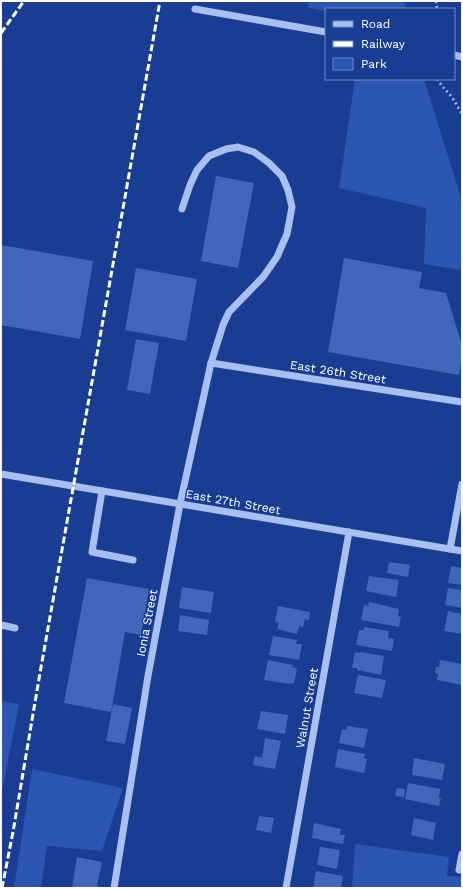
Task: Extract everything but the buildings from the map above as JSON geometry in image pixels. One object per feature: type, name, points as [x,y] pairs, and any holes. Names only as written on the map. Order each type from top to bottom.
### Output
[{"type":"street","points":[[195,9],[325,32]]},
{"type":"street","name":"Ionia Street","points":[[114,888],[148,676],[180,504],[211,363],[228,312],[263,277],[277,258],[288,234],[292,207],[288,190],[282,176],[269,163],[254,152],[238,147],[226,148],[209,156],[197,170],[182,209]]},
{"type":"street","name":"East 26th Street","points":[[211,363],[462,402]]},
{"type":"street","name":"East 27th Street","points":[[1,474],[462,551]]},
{"type":"street","points":[[450,549],[462,484]]},
{"type":"street","points":[[102,491],[92,552],[133,560]]},
{"type":"street","name":"Walnut Street","points":[[286,888],[349,532]]},
{"type":"street","points":[[1,625],[14,628]]},
{"type":"street","points":[[459,870],[462,854]]},
{"type":"path","points":[[438,80],[452,97],[462,114]]},
{"type":"green space","points":[[309,1],[404,1],[406,8],[325,8],[325,11],[308,8]]},
{"type":"green space","points":[[355,80],[424,80],[462,201],[462,270],[424,264],[426,208],[339,188]]},
{"type":"green space","points":[[1,701],[19,704],[1,797]]},
{"type":"green space","points":[[32,769],[123,788],[102,851],[47,846],[41,888],[14,888]]},
{"type":"green space","points":[[355,844],[449,857],[447,876],[462,877],[462,888],[352,888]]},
{"type":"railway","points":[[1,33],[24,1]]},
{"type":"railway","points":[[2,888],[160,1]]}]
